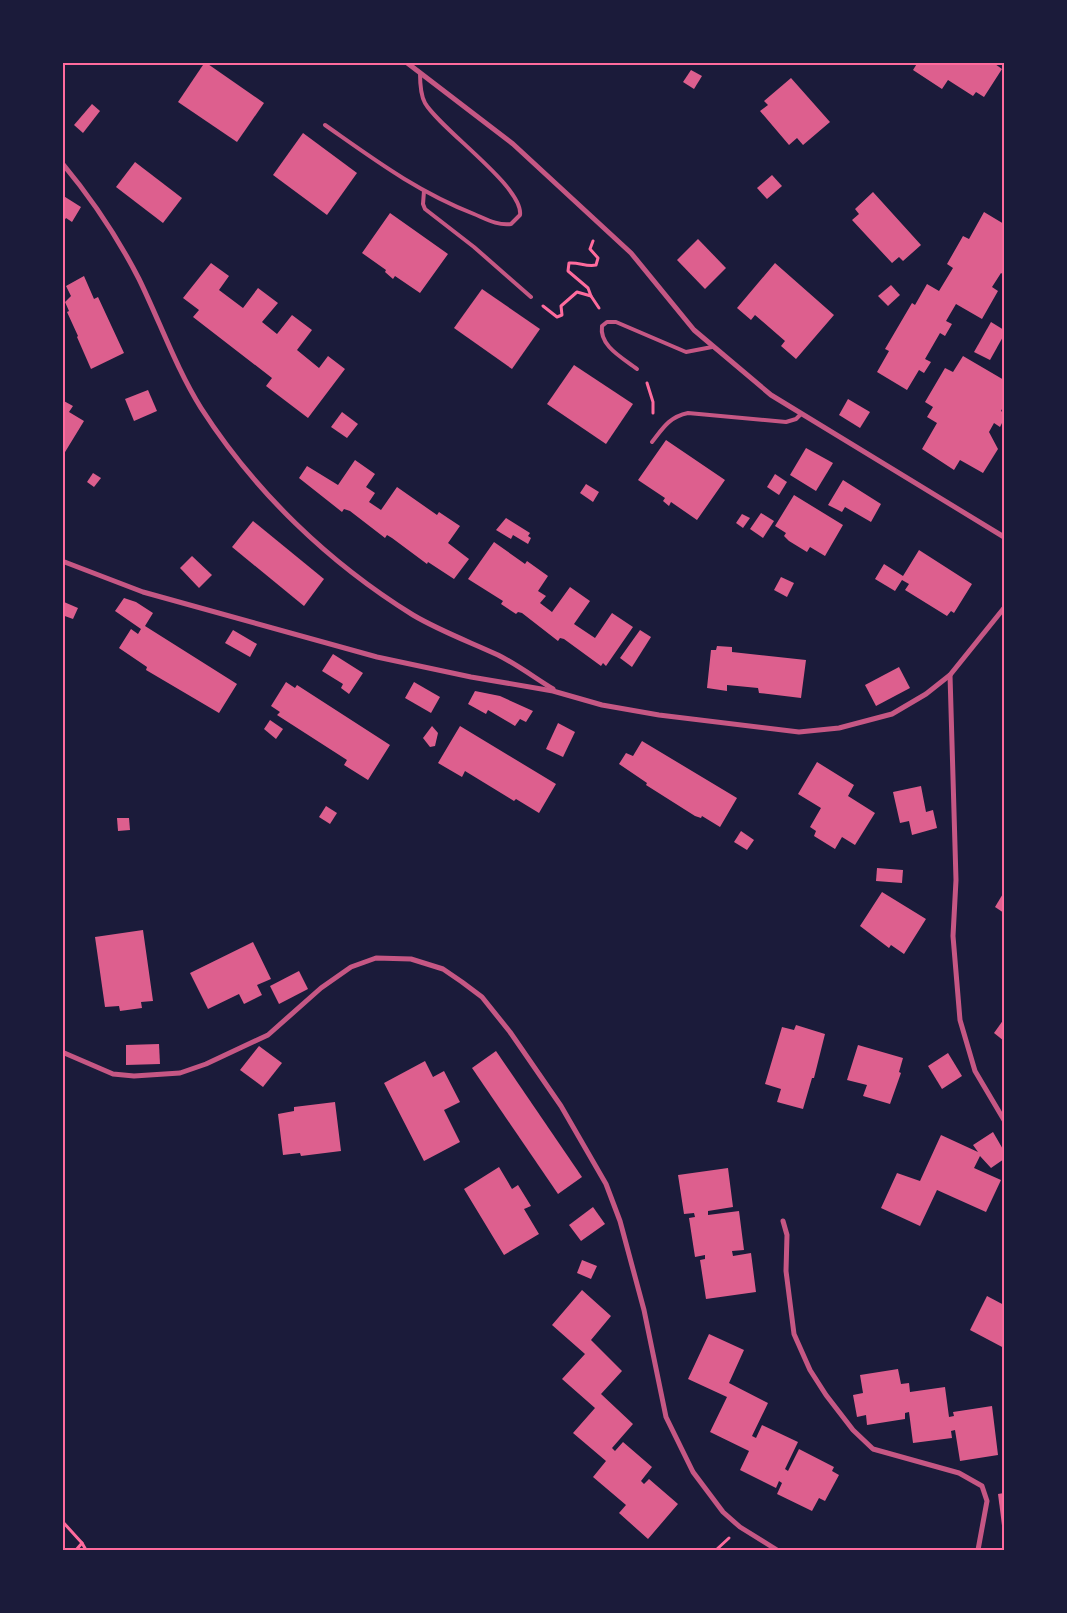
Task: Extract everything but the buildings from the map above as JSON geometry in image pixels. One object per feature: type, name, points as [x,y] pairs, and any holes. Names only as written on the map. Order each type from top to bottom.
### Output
[{"type":"street","points":[[406,62],[513,144],[631,253],[694,330],[770,395],[1004,537]]},
{"type":"street","points":[[62,163],[112,230],[139,280],[174,358],[202,409],[254,480],[280,509],[339,563],[413,615],[443,632],[500,656],[558,692]]},
{"type":"street","points":[[62,561],[143,592],[241,621],[377,657],[558,692],[602,704],[659,715],[798,732],[839,728],[892,714],[926,694],[950,675],[1004,608]]},
{"type":"street","points":[[950,675],[956,880],[954,936],[960,1020],[975,1072],[1004,1120]]},
{"type":"street","points":[[62,1052],[113,1074],[134,1076],[180,1073],[206,1064],[268,1035],[321,988],[351,967],[376,958],[412,959],[444,969],[482,997],[510,1032],[561,1106],[606,1184],[620,1221],[644,1310],[666,1417],[693,1472],[723,1512],[740,1527],[777,1550]]},
{"type":"street","points":[[783,1220],[788,1235],[786,1271],[794,1334],[810,1370],[853,1430],[873,1449],[966,1476],[982,1486],[987,1501],[978,1550]]},
{"type":"lane","points":[[325,125],[424,191],[499,224],[511,224],[520,214],[519,205],[508,187],[424,102],[420,73]]},
{"type":"lane","points":[[424,191],[423,204],[425,209],[474,247],[531,297]]},
{"type":"lane","points":[[637,369],[602,338],[602,326],[608,322],[616,322],[686,352],[712,347]]},
{"type":"lane","points":[[652,442],[668,421],[676,416],[688,413],[786,422],[796,419],[801,414]]},
{"type":"path","points":[[531,297],[557,317],[562,315],[561,306],[577,292],[591,296],[588,288],[568,271],[569,263],[576,262],[588,266],[596,264],[598,258],[590,250],[592,242]]},
{"type":"path","points":[[637,369],[648,384],[654,410],[651,420],[652,425],[660,432]]},
{"type":"path","points":[[62,1521],[86,1550]]},
{"type":"path","points":[[76,1550],[82,1543]]}]
